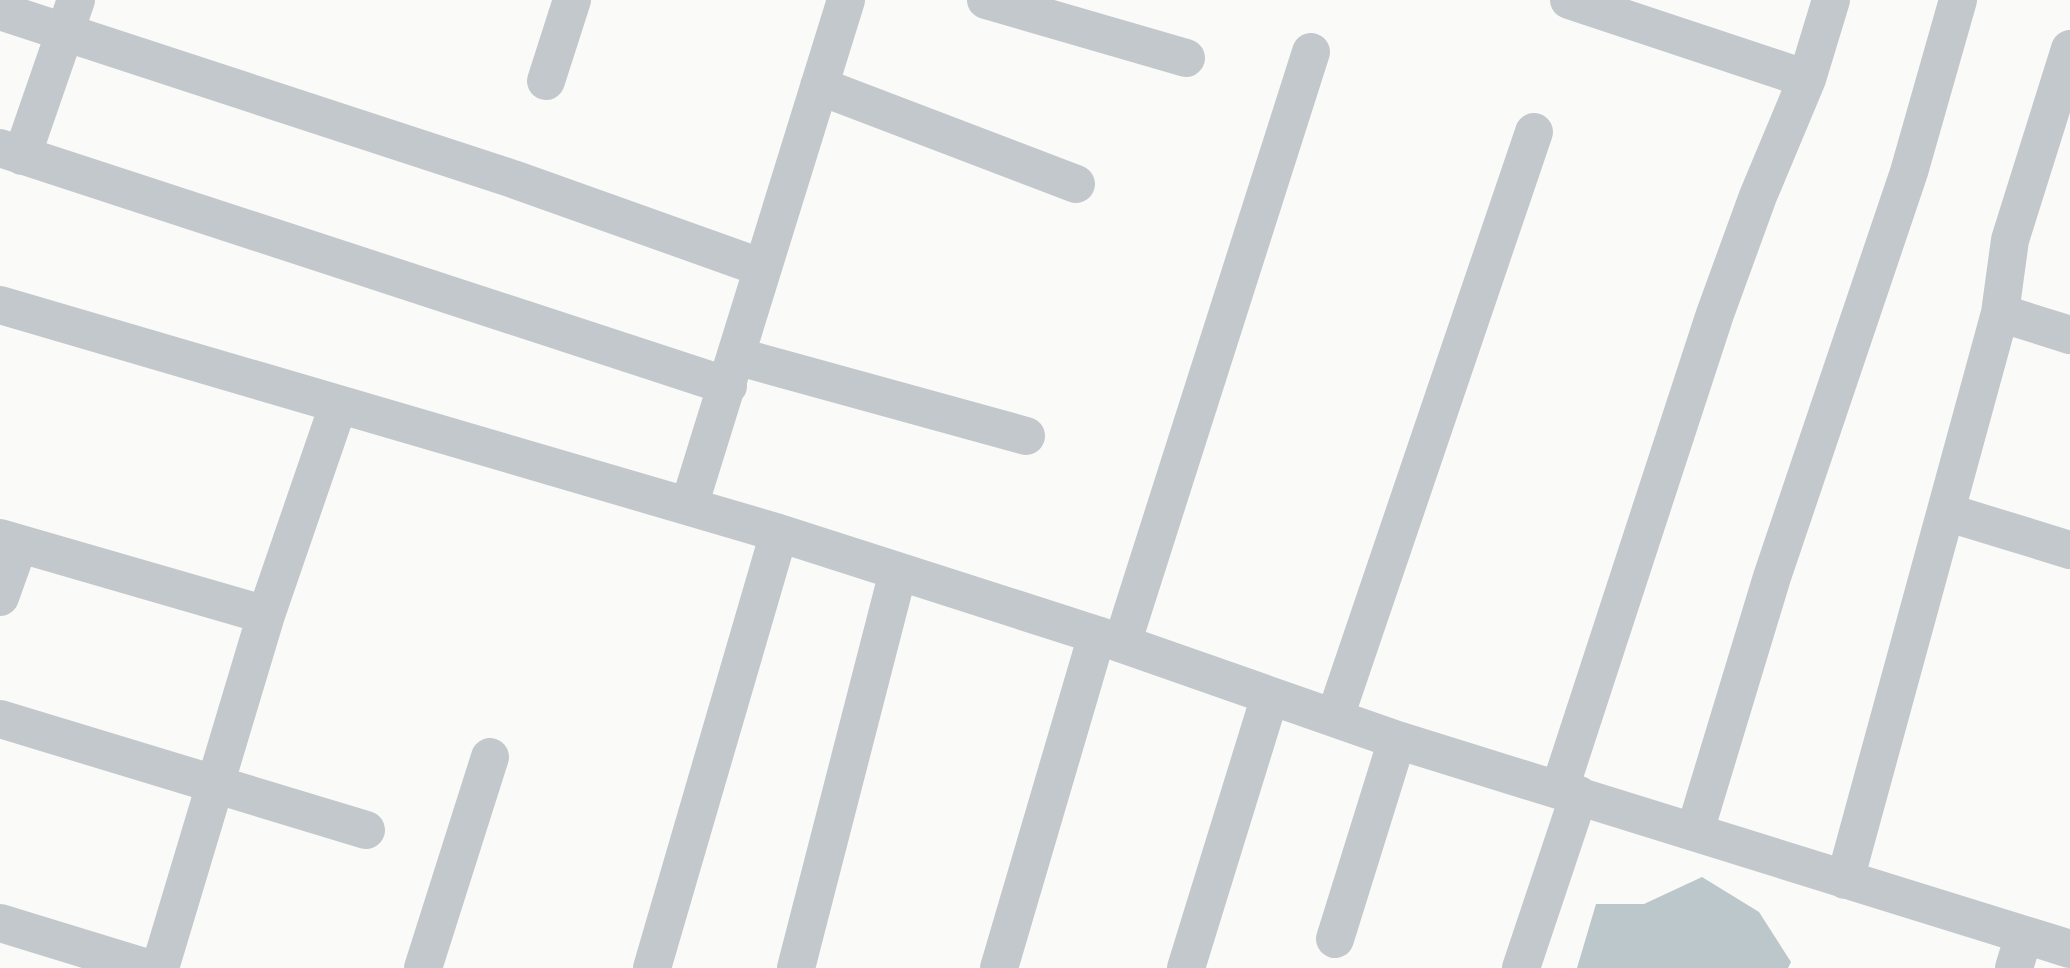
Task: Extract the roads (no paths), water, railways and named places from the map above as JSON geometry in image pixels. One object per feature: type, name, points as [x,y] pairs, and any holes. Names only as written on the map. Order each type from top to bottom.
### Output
[{"type":"street","points":[[546,81],[572,0]]},
{"type":"street","points":[[690,506],[846,0]]},
{"type":"street","points":[[986,0],[1186,58]]},
{"type":"street","points":[[1569,0],[1657,13],[1807,79]]},
{"type":"street","points":[[1521,968],[1570,792],[1715,314],[1758,196],[1807,79],[1831,0]]},
{"type":"street","points":[[1695,831],[1772,577],[1909,172],[1958,0]]},
{"type":"street","points":[[0,11],[71,16],[763,268]]},
{"type":"street","points":[[71,16],[11,152],[732,371],[1026,436]]},
{"type":"street","points":[[1845,880],[2000,313],[2010,240],[2070,49]]},
{"type":"street","points":[[999,968],[1311,52]]},
{"type":"street","points":[[819,86],[1076,184]]},
{"type":"street","points":[[1335,717],[1534,132]]},
{"type":"street","points":[[0,305],[338,406],[690,506],[898,572],[1109,640],[1397,740],[1845,880],[2019,951],[2070,949]]},
{"type":"street","points":[[2000,313],[2070,335]]},
{"type":"street","points":[[160,968],[266,615],[338,406]]},
{"type":"street","points":[[1946,512],[2070,550]]},
{"type":"street","points":[[652,968],[779,534]]},
{"type":"street","points":[[0,597],[9,541],[266,615]]},
{"type":"street","points":[[796,968],[898,572]]},
{"type":"street","points":[[1186,968],[1270,696]]},
{"type":"street","points":[[0,719],[366,830]]},
{"type":"street","points":[[1335,939],[1397,740]]},
{"type":"street","points":[[423,968],[490,757]]},
{"type":"street","points":[[0,923],[147,968]]}]
